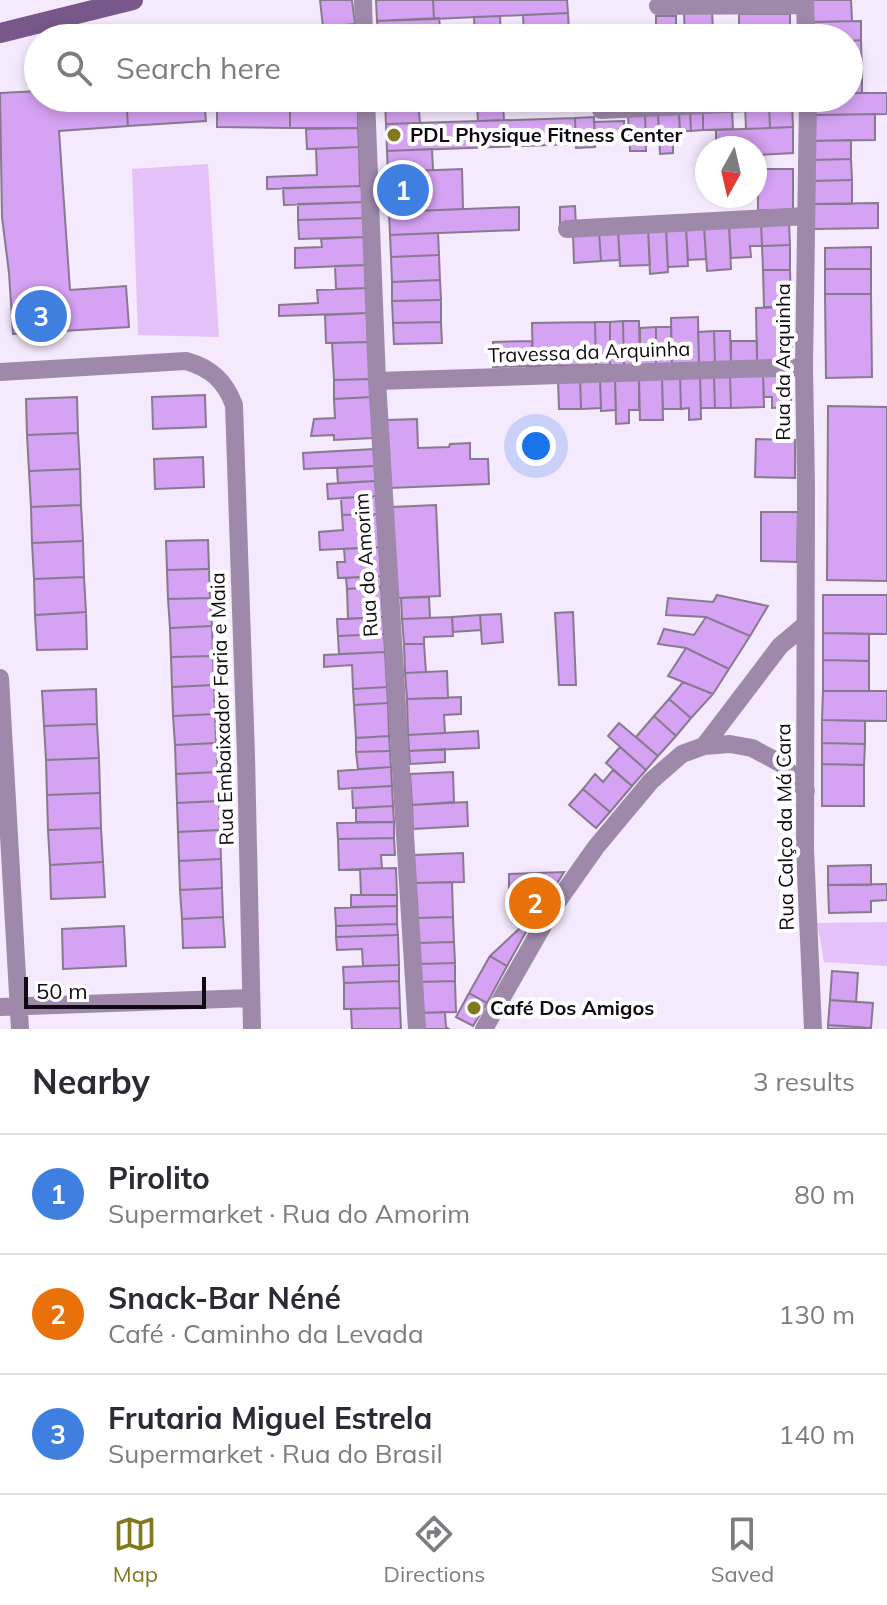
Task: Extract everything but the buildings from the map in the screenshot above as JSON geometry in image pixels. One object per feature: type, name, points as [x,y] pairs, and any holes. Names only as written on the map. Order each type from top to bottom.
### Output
[{"type":"main road","points":[[36,24],[133,0]]},
{"type":"main road","points":[[0,33],[24,27]]},
{"type":"street","points":[[363,0],[364,24]]},
{"type":"street","points":[[658,6],[805,3],[806,24]]},
{"type":"street","name":"Rua do Amorim","points":[[367,112],[377,381],[417,1029]]},
{"type":"street","name":"Rua da Arquinha","points":[[805,625],[808,112]]},
{"type":"street","points":[[567,229],[806,216]]},
{"type":"street","name":"Rua Embaixador Faria e Maia","points":[[0,372],[186,361],[201,365],[218,377],[234,405],[252,1029]]},
{"type":"street","name":"Travessa da Arquinha","points":[[377,381],[804,367]]},
{"type":"street","points":[[704,746],[780,646],[805,625]]},
{"type":"street","name":"Rua Calço da Má Cara","points":[[805,625],[805,850],[813,1029]]},
{"type":"street","points":[[0,678],[9,1007],[20,1029]]},
{"type":"street","points":[[484,1029],[553,908],[596,847],[651,781],[682,754],[704,746],[730,744],[752,748],[782,764],[806,791]]},
{"type":"street","points":[[9,1007],[251,998]]},
{"type":"shaded area","points":[[208,164],[219,337],[138,335],[132,169]]},
{"type":"shaded area","points":[[887,922],[887,966],[824,962],[817,923]]},
{"type":"place","name":"PDL Physique Fitness Center","points":[[394,135]]},
{"type":"place","name":"Pirolito","points":[[403,190]]},
{"type":"place","name":"Frutaria Miguel Estrela","points":[[41,316]]},
{"type":"place","name":"Snack-Bar Néné","points":[[535,903]]},
{"type":"place","name":"Café Dos Amigos","points":[[474,1008]]}]
